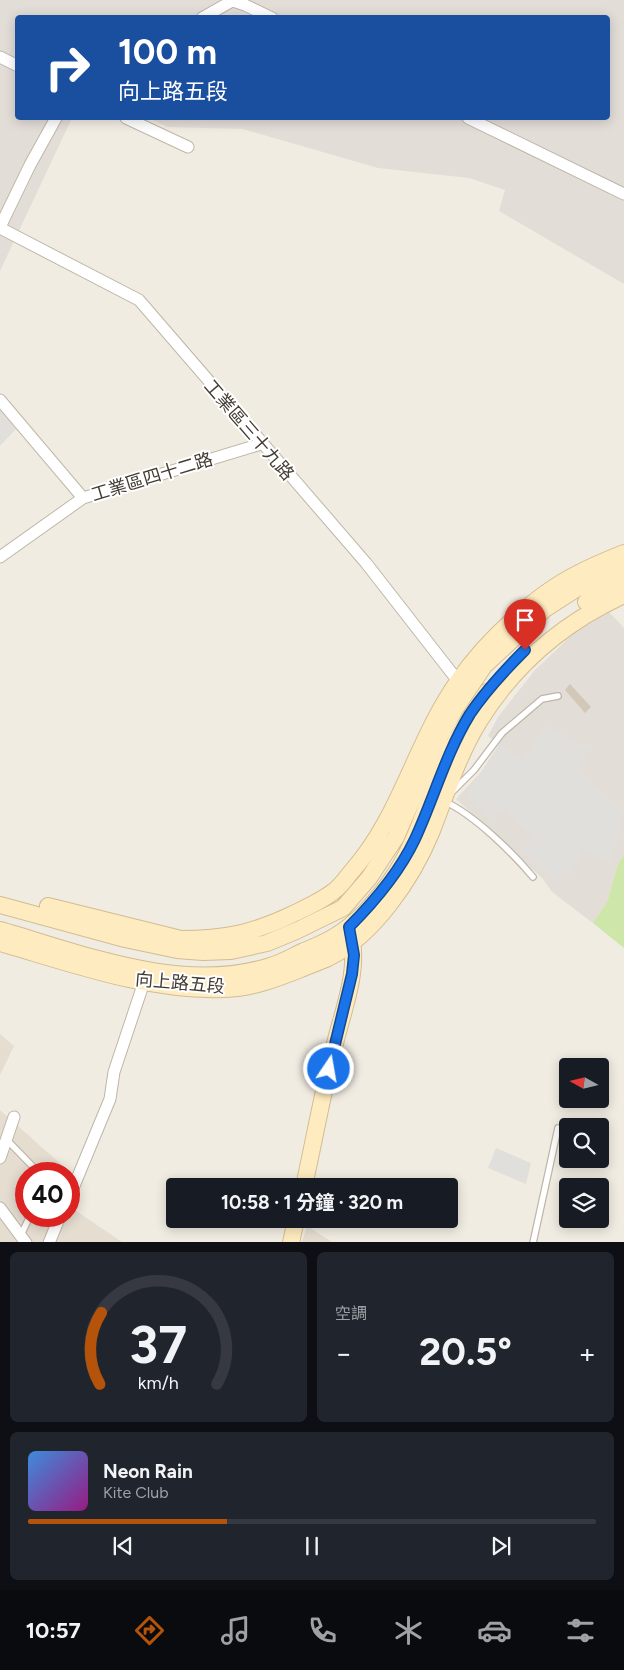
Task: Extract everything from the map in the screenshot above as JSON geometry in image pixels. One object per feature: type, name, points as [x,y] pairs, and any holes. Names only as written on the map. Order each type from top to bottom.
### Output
[{"type":"main road","points":[[0,894],[181,939],[203,939],[262,929],[306,908],[334,891],[373,844],[437,716],[458,680],[502,632],[536,600],[578,573],[624,552]]},
{"type":"main road","name":"向上路五段","points":[[0,905],[125,939],[177,950],[204,952],[231,950],[267,943],[296,932],[343,908],[369,878],[396,837],[440,736],[455,709],[484,666],[545,609],[576,589],[624,568]]},
{"type":"main road","name":"向上路五段","points":[[0,943],[144,982],[196,988],[250,987],[329,958],[351,934],[368,908],[397,872],[415,839],[439,775],[470,714],[499,676],[538,638],[574,610],[613,586],[624,583]]},
{"type":"main road","name":"向上路五段","points":[[0,930],[127,966],[194,976],[225,975],[270,966],[332,939],[351,934],[385,911],[411,872],[430,835],[452,776],[480,721],[506,682],[564,628],[600,606],[624,595]]},
{"type":"main road","points":[[306,1178],[332,1052],[352,974],[354,955],[351,934],[343,908],[334,891]]},
{"type":"main road","points":[[329,958],[342,963],[352,974]]},
{"type":"main road","points":[[290,1242],[294,1228]]},
{"type":"street","points":[[207,15],[231,0],[246,4],[266,15]]},
{"type":"street","points":[[0,57],[15,64]]},
{"type":"street","name":"工業區三十九路","points":[[55,120],[30,165],[0,228],[138,300],[366,563],[458,680]]},
{"type":"street","points":[[130,120],[188,146]]},
{"type":"street","points":[[472,120],[624,194]]},
{"type":"street","points":[[0,400],[83,498]]},
{"type":"street","name":"工業區四十二路","points":[[0,556],[83,498],[261,444]]},
{"type":"street","points":[[80,1171],[110,1099],[114,1072],[144,982]]},
{"type":"street","points":[[0,1158],[14,1117]]},
{"type":"street","points":[[0,1208],[24,1239]]},
{"type":"street","points":[[49,1242],[55,1227]]},
{"type":"lane","points":[[533,877],[520,862],[460,809],[443,800],[474,770],[502,733],[542,699],[558,696]]},
{"type":"lane","points":[[533,1242],[558,1128]]},
{"type":"lane","points":[[7,1140],[28,1162]]},
{"type":"shaded area","points":[[0,0],[624,0],[624,284],[499,211],[505,190],[469,178],[378,168],[243,129],[167,127],[153,120],[610,120],[610,15],[15,15],[15,120],[71,120],[0,271]]},
{"type":"shaded area","points":[[0,409],[16,429],[0,446]]},
{"type":"shaded area","points":[[609,612],[624,628],[624,854],[618,864],[607,902],[593,923],[552,892],[543,879],[456,799],[480,773],[501,745],[488,736],[498,717],[535,670],[572,635]]},
{"type":"shaded area","points":[[547,725],[586,749],[576,773],[624,811],[609,862],[583,850],[571,874],[563,873],[558,882],[522,848],[533,837],[503,808],[492,819],[466,795],[500,743],[522,760]]},
{"type":"shaded area","points":[[0,1034],[14,1046],[0,1075]]},
{"type":"shaded area","points":[[0,1110],[59,1162],[15,1162],[15,1227],[80,1227],[80,1213],[122,1242],[0,1242]]},
{"type":"shaded area","points":[[496,1148],[531,1163],[526,1184],[488,1168]]},
{"type":"shaded area","points":[[306,1228],[310,1228],[332,1242],[302,1242]]},
{"type":"green space","points":[[624,854],[624,948],[593,923],[607,902],[618,864]]},
{"type":"building","points":[[570,684],[591,707],[585,713],[565,690]]},
{"type":"route","points":[[329,1069],[352,974],[354,955],[349,927],[368,908],[397,872],[415,839],[439,775],[470,714],[499,676],[525,650]]}]
